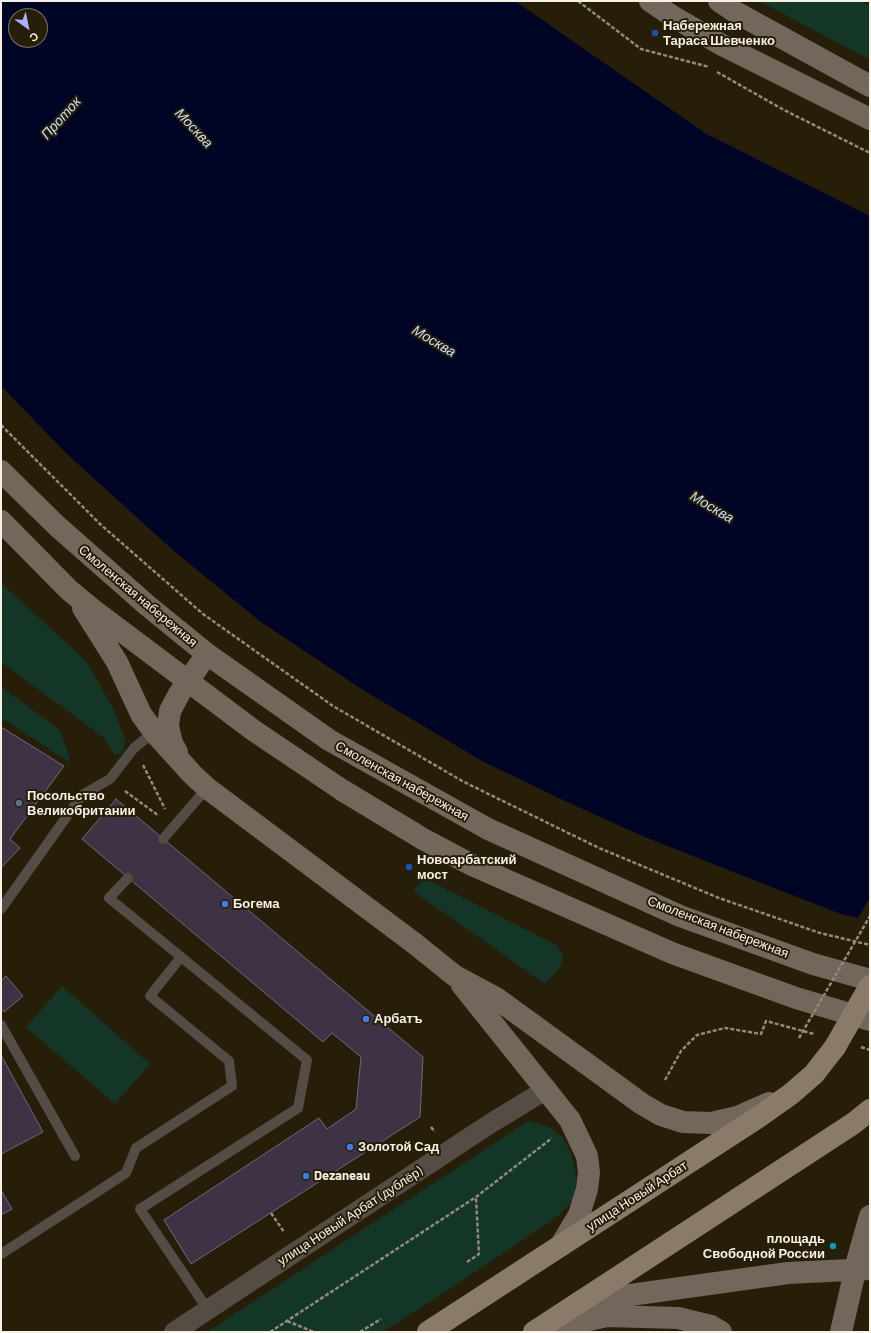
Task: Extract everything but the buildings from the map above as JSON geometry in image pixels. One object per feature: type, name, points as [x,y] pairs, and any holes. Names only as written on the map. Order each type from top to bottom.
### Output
[{"type":"main road","points":[[650,1],[672,16],[722,45],[870,119]]},
{"type":"main road","points":[[719,1],[737,13],[870,86]]},
{"type":"main road","name":"Смоленская набережная","points":[[1,471],[57,526],[116,579],[207,654],[328,740],[488,829],[680,916],[813,964],[870,980]]},
{"type":"main road","points":[[1,522],[69,590],[253,730],[342,790],[423,840],[472,865],[672,953],[796,998],[870,1020]]},
{"type":"main road","points":[[69,590],[87,614],[117,662],[141,714],[154,732],[183,764],[208,788],[414,943],[455,976],[496,998],[642,1104],[660,1115],[683,1122],[711,1123],[737,1117],[791,1094]]},
{"type":"main road","points":[[183,764],[172,743],[168,726],[170,711],[188,680],[207,654]]},
{"type":"main road","points":[[455,976],[570,1120],[587,1156],[589,1173],[587,1189],[579,1215],[561,1246]]},
{"type":"main road","name":"улица Новый Арбат","points":[[428,1332],[791,1094],[814,1074],[835,1047],[870,986]]},
{"type":"main road","points":[[535,1332],[854,1123],[870,1110]]},
{"type":"main road","points":[[841,1332],[863,1262],[870,1216]]},
{"type":"main road","points":[[580,1302],[863,1262]]},
{"type":"main road","points":[[535,1332],[607,1316],[678,1318],[711,1326],[722,1332]]},
{"type":"street","name":"улица Новый Арбат (дублёр)","points":[[174,1332],[546,1089]]},
{"type":"lane","points":[[1,908],[82,795],[110,779],[134,748],[154,732]]},
{"type":"lane","points":[[163,839],[208,788]]},
{"type":"lane","points":[[128,878],[109,898],[307,1060],[298,1108],[140,1210],[208,1310]]},
{"type":"lane","points":[[1,1254],[126,1173],[136,1148],[232,1086],[229,1061],[150,996],[181,957]]},
{"type":"lane","points":[[1,1025],[75,1156]]},
{"type":"path","points":[[578,1],[641,49],[708,67],[784,110],[870,153]]},
{"type":"path","points":[[1,425],[100,524],[203,614],[334,706],[464,782],[599,848],[719,898],[820,933],[870,946]]},
{"type":"path","points":[[134,748],[173,826]]},
{"type":"path","points":[[110,779],[173,826]]},
{"type":"path","points":[[799,1038],[870,916]]},
{"type":"path","points":[[665,1080],[681,1050],[697,1035],[725,1028],[761,1034],[766,1021]]},
{"type":"path","points":[[270,1332],[476,1197],[554,1136]]},
{"type":"path","points":[[467,1262],[479,1254],[476,1197]]},
{"type":"path","points":[[360,1332],[381,1319]]},
{"type":"path","points":[[287,1321],[314,1332]]},
{"type":"green space","points":[[759,1],[860,1],[870,6],[870,60]]},
{"type":"green space","points":[[1,583],[86,661],[113,708],[125,739],[123,753],[115,755],[103,737],[1,662]]},
{"type":"green space","points":[[1,687],[60,730],[71,763],[1,718]]},
{"type":"green space","points":[[424,881],[432,882],[556,945],[563,956],[561,966],[545,984],[413,891],[420,883]]},
{"type":"green space","points":[[62,986],[150,1064],[115,1104],[26,1027]]},
{"type":"green space","points":[[528,1121],[549,1127],[563,1138],[571,1153],[577,1179],[573,1200],[558,1216],[451,1288],[383,1332],[207,1332]]},
{"type":"water","points":[[1,1],[515,1],[705,133],[870,216],[870,921],[841,914],[640,835],[482,761],[363,690],[261,622],[175,552],[68,455],[1,386]]},
{"type":"pier","points":[[870,897],[870,923],[857,920]]},
{"type":"place","name":"Набережная Тараса Шевченко","points":[[655,33]]},
{"type":"place","name":"Посольство Великобритании","points":[[19,803]]},
{"type":"place","name":"Новоарбатский мост","points":[[409,867]]},
{"type":"place","name":"Богема","points":[[225,904]]},
{"type":"place","name":"Арбатъ","points":[[366,1019]]},
{"type":"place","name":"Золотой Сад","points":[[350,1147]]},
{"type":"place","name":"Dezaneau","points":[[306,1176]]},
{"type":"place","name":"площадь Свободной России","points":[[833,1246]]},
{"type":"water label","name":"Проток","points":[[61,118]]},
{"type":"water label","name":"Москва","points":[[194,128]]},
{"type":"water label","name":"Москва","points":[[434,341]]},
{"type":"water label","name":"Москва","points":[[712,507]]}]
